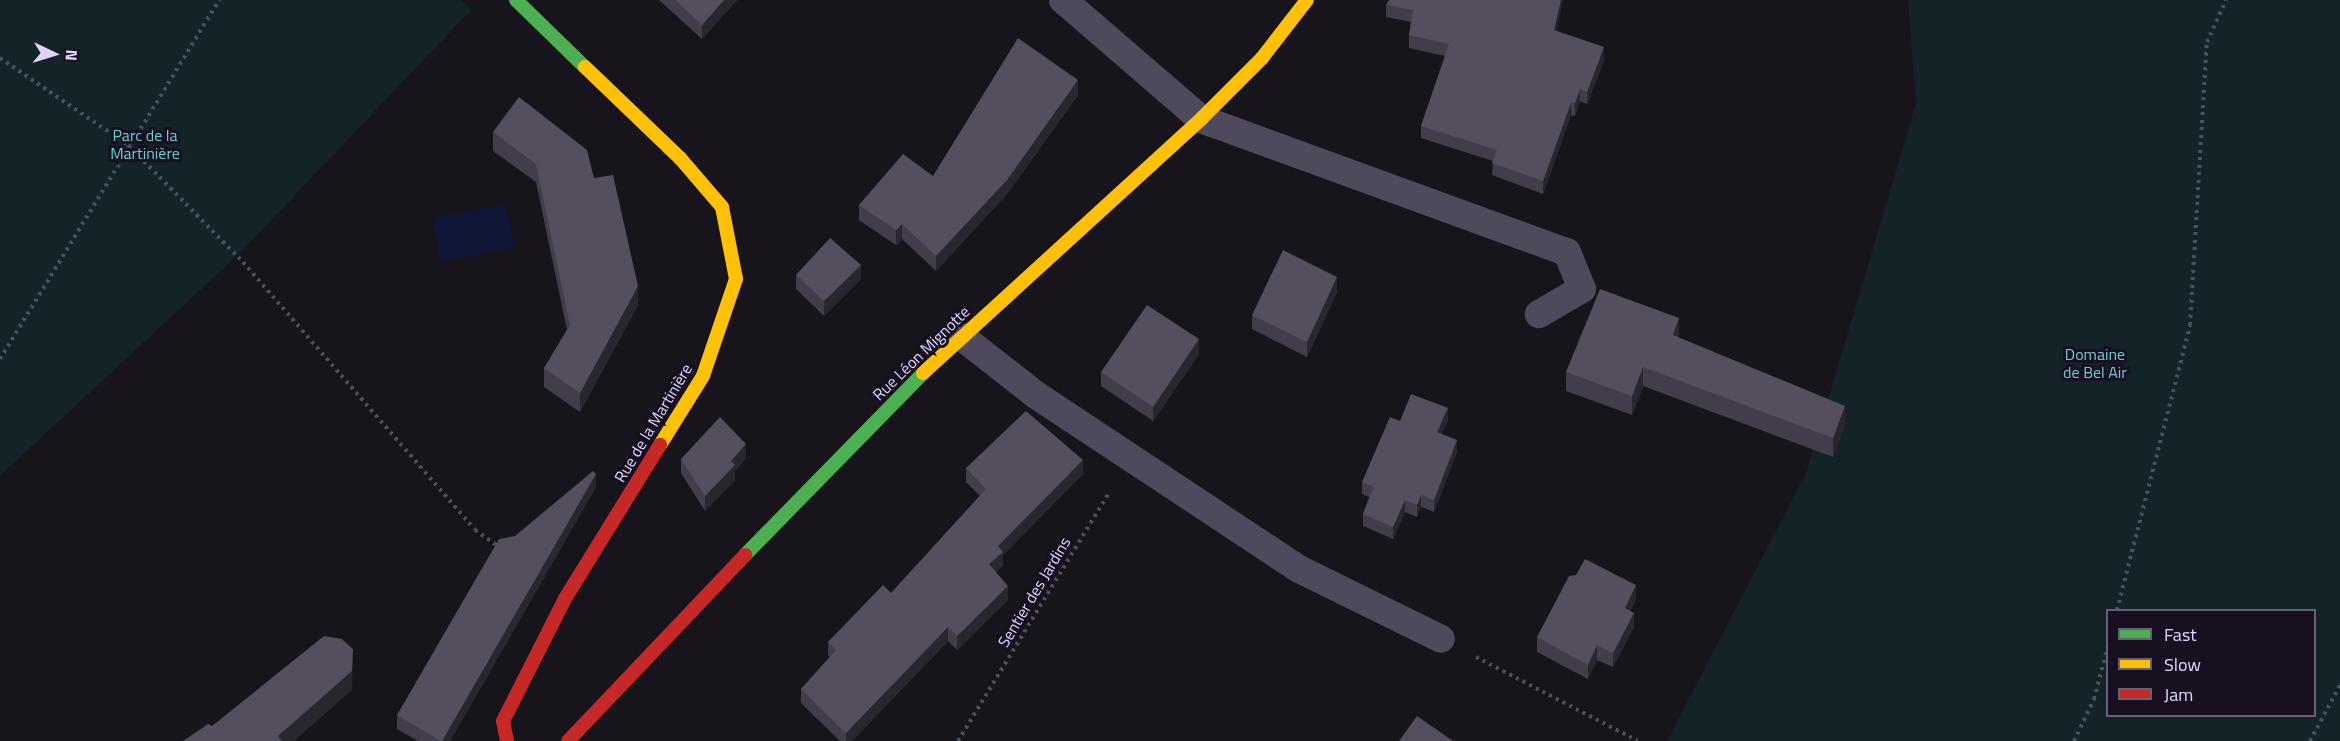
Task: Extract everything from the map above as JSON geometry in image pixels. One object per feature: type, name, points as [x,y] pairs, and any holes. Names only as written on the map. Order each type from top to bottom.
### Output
[{"type":"main road","name":"Rue de la Martinière","points":[[507,741],[503,721],[566,597],[702,376],[736,279],[722,207],[680,158],[516,0]]},
{"type":"main road","name":"Rue Léon Mignotte","points":[[568,741],[865,429],[962,337],[1201,120],[1262,58],[1307,0]]},
{"type":"lane","points":[[1063,0],[1201,120],[1567,252],[1581,289],[1539,314]]},
{"type":"lane","points":[[962,337],[1036,395],[1299,568],[1441,639]]},
{"type":"path","points":[[0,359],[128,145],[219,0]]},
{"type":"path","points":[[2117,609],[2190,325],[2207,42],[2226,0]]},
{"type":"path","points":[[0,58],[128,145],[243,262],[475,530],[504,550]]},
{"type":"path","name":"Sentier des Jardins","points":[[958,741],[1132,456]]},
{"type":"path","points":[[1441,639],[1638,741]]},
{"type":"path","points":[[2074,741],[2094,699],[2106,654]]},
{"type":"path","points":[[2310,741],[2340,685]]},
{"type":"green space","name":"Parc de la Martinière","points":[[0,0],[461,0],[471,10],[240,253],[0,476]]},
{"type":"green space","name":"Domaine de Bel Air","points":[[1908,0],[2340,0],[2340,741],[1667,741],[1806,473],[1916,104]]},
{"type":"water","points":[[506,204],[514,247],[440,262],[432,218]]},
{"type":"building","points":[[675,0],[724,0],[702,25]]},
{"type":"building","points":[[1389,0],[1561,0],[1554,30],[1604,47],[1587,92],[1580,89],[1575,103],[1571,103],[1543,181],[1492,163],[1497,150],[1421,126],[1449,44],[1409,35],[1413,10],[1386,5]]},
{"type":"building","points":[[1018,38],[1078,80],[1007,180],[936,256],[902,224],[896,230],[859,205],[903,154],[933,176]]},
{"type":"building","points":[[519,97],[587,150],[594,178],[613,175],[638,286],[580,393],[544,368],[570,325],[536,164],[493,132]]},
{"type":"building","points":[[830,238],[861,265],[824,301],[796,275]]},
{"type":"building","points":[[1283,250],[1337,277],[1307,342],[1252,315]]},
{"type":"building","points":[[1600,289],[1679,318],[1673,335],[1845,406],[1833,438],[1643,367],[1632,396],[1566,372]]},
{"type":"building","points":[[1147,305],[1199,339],[1153,407],[1101,372]]},
{"type":"building","points":[[1411,394],[1448,408],[1437,432],[1457,440],[1434,500],[1421,495],[1417,505],[1405,500],[1393,527],[1363,514],[1374,487],[1362,482],[1390,417],[1400,421]]},
{"type":"building","points":[[1026,411],[1083,460],[998,546],[1003,552],[989,564],[1008,586],[957,636],[948,627],[846,733],[801,689],[836,650],[828,642],[883,585],[891,593],[986,489],[966,468]]},
{"type":"building","points":[[720,417],[746,444],[731,461],[735,465],[705,496],[681,459]]},
{"type":"building","points":[[593,471],[596,474],[442,741],[397,715],[499,539],[515,536]]},
{"type":"building","points":[[1585,559],[1636,585],[1625,608],[1634,613],[1613,653],[1597,645],[1588,665],[1537,637],[1569,576],[1576,575]]},
{"type":"building","points":[[324,636],[342,639],[353,649],[352,671],[278,736],[282,741],[183,741],[208,724],[212,726]]},
{"type":"building","points":[[1417,716],[1453,741],[1399,741]]},
{"type":"traffic: fast","points":[[516,0],[585,67]]},
{"type":"traffic: fast","points":[[745,555],[923,373]]},
{"type":"traffic: slow","points":[[923,373],[1201,119],[1262,58],[1307,0]]},
{"type":"traffic: slow","points":[[585,67],[680,158],[722,207],[736,279],[703,376],[660,445]]},
{"type":"traffic: jam","points":[[507,741],[503,721],[566,597],[660,445]]},
{"type":"traffic: jam","points":[[568,741],[745,555]]}]
